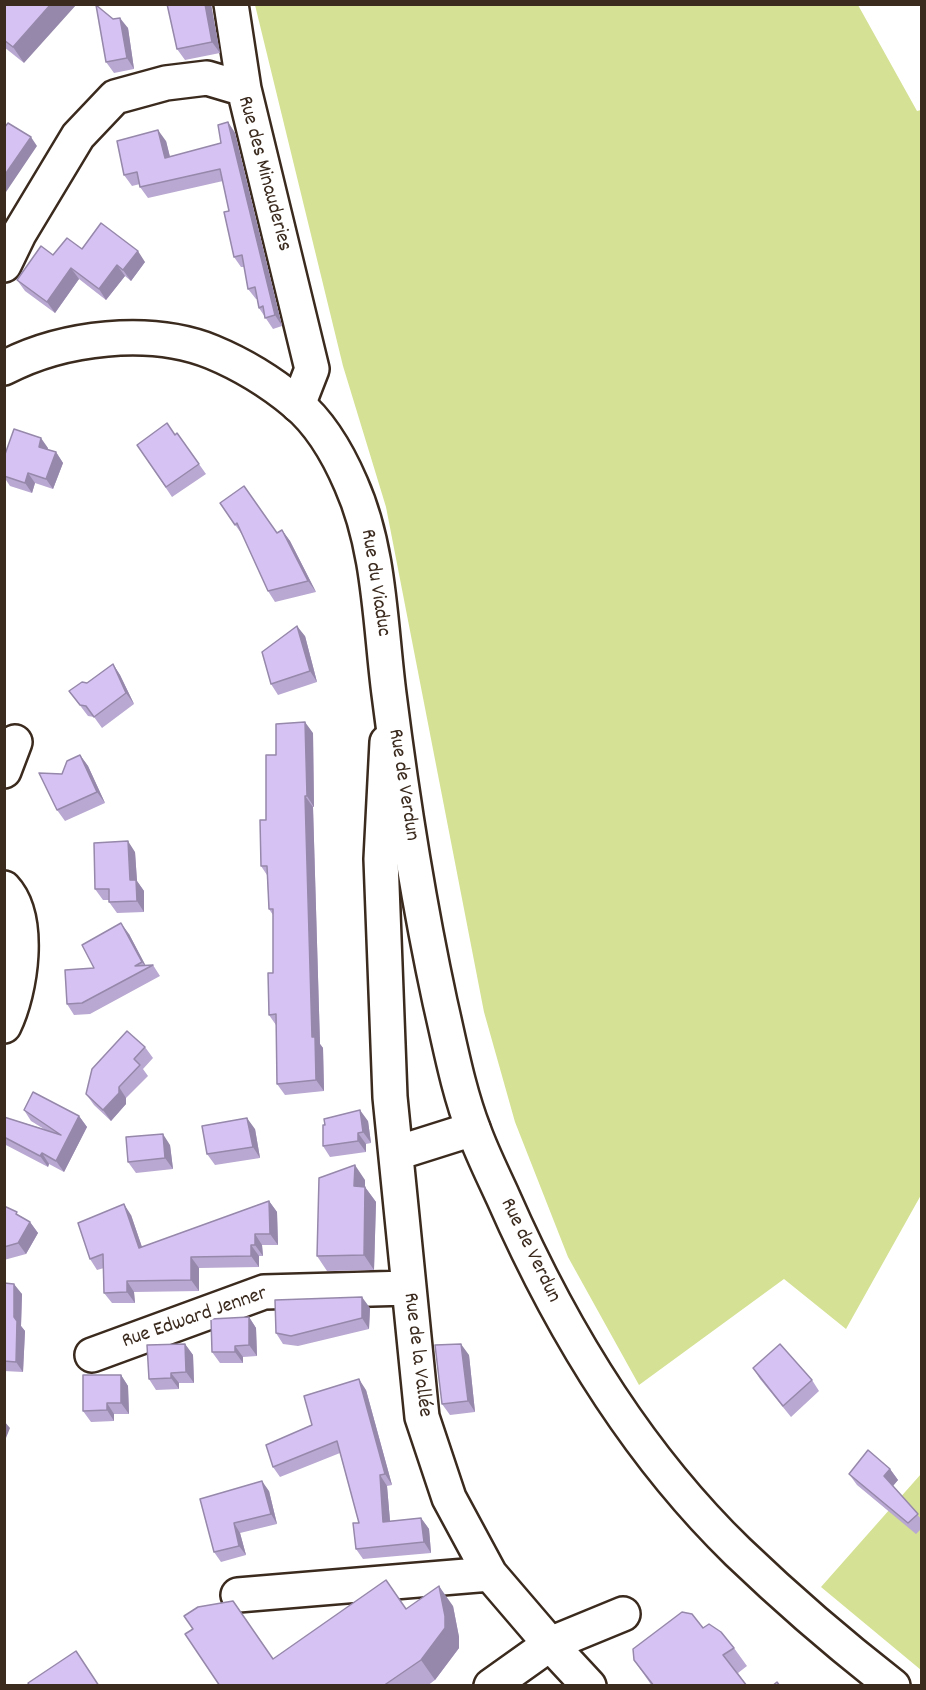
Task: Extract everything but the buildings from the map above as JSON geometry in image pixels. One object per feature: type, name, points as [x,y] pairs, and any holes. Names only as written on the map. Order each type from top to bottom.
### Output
[{"type":"street","points":[[231,4],[244,89]]},
{"type":"street","name":"Rue des Minauderies","points":[[4,265],[19,234],[78,136],[115,97],[166,83],[207,78],[244,89],[312,369],[298,405]]},
{"type":"street","name":"Rue du Viaduc","points":[[4,368],[37,353],[79,342],[125,338],[160,340],[212,352],[259,377],[298,405],[339,459],[352,486],[370,539],[389,698]]},
{"type":"street","name":"Rue de Verdun","points":[[389,698],[431,958],[450,1046],[473,1129],[529,1256],[600,1384],[661,1465],[736,1550],[838,1643],[893,1686]]},
{"type":"street","name":"Rue de la Vallée","points":[[389,698],[381,859],[390,1097],[422,1417],[449,1498],[490,1574],[589,1686]]},
{"type":"street","points":[[4,888],[9,893],[19,918],[21,954],[18,982],[4,1026]]},
{"type":"street","points":[[397,1153],[473,1129]]},
{"type":"street","name":"Rue Edward Jenner","points":[[92,1355],[264,1292],[408,1288]]},
{"type":"street","points":[[238,1595],[490,1574]]},
{"type":"street","points":[[491,1686],[550,1644],[623,1614]]},
{"type":"green space","points":[[255,5],[858,5],[917,111],[921,110],[921,1195],[846,1329],[784,1279],[639,1385],[568,1257],[515,1122],[484,1012],[386,507],[343,366]]},
{"type":"green space","points":[[921,1474],[921,1670],[821,1587]]}]
